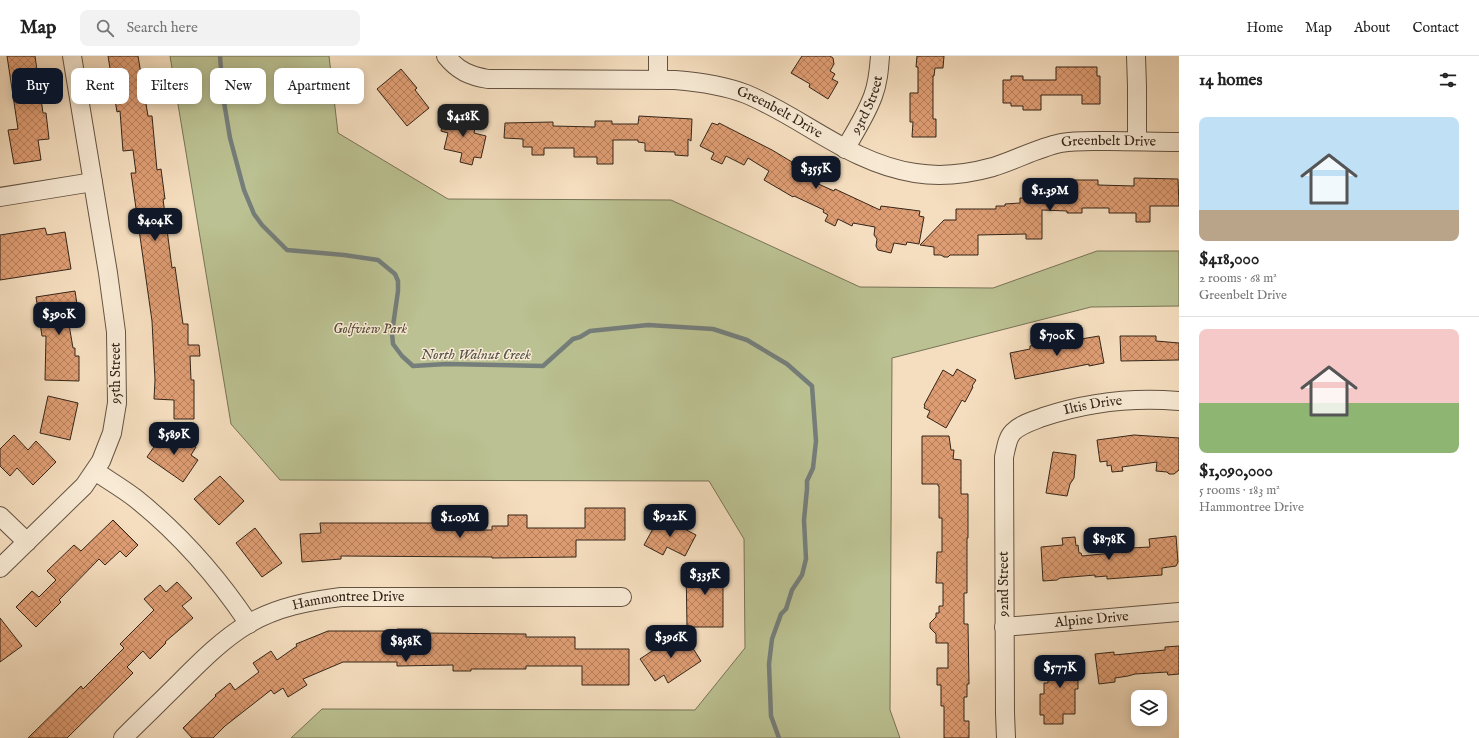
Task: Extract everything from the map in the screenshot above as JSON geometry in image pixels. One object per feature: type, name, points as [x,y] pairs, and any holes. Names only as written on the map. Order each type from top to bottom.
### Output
[{"type":"street","name":"95th Street","points":[[0,568],[84,486],[95,471],[101,461],[112,433],[117,403],[116,332],[72,56]]},
{"type":"street","name":"Greenbelt Drive","points":[[446,56],[463,72],[476,77],[488,79],[658,80],[698,82],[723,86],[746,94],[867,160],[890,168],[916,173],[965,173],[993,167],[1038,149],[1063,143],[1087,141],[1179,142]]},
{"type":"street","points":[[658,56],[658,80]]},
{"type":"street","name":"93rd Street","points":[[845,149],[864,116],[873,96],[879,75],[880,56]]},
{"type":"street","points":[[1136,56],[1137,142]]},
{"type":"street","points":[[0,198],[93,182]]},
{"type":"street","name":"Iltis Drive","points":[[1012,432],[1030,422],[1063,410],[1093,403],[1126,399],[1179,401]]},
{"type":"street","name":"92nd Street","points":[[1006,738],[1004,627],[1004,458],[1007,444],[1012,432]]},
{"type":"street","points":[[95,471],[134,497],[170,527],[203,561],[232,598],[248,624]]},
{"type":"street","points":[[0,516],[26,542]]},
{"type":"street","name":"Hammontree Drive","points":[[122,738],[216,647],[248,624],[292,605],[314,600],[341,597],[622,597]]},
{"type":"street","name":"Alpine Drive","points":[[1004,627],[1179,612]]},
{"type":"green space","name":"Golfview Park","points":[[170,56],[329,56],[330,68],[274,68],[274,104],[335,104],[338,133],[448,199],[671,200],[860,287],[993,288],[1097,251],[1179,251],[1179,306],[1091,307],[892,358],[890,710],[900,738],[291,738],[322,709],[695,710],[745,648],[744,539],[709,481],[280,480],[231,424],[178,104],[202,104],[202,68],[172,68]]},
{"type":"building","points":[[7,56],[35,56],[37,68],[12,68],[12,89]]},
{"type":"building","points":[[108,56],[138,56],[140,68],[137,68],[137,104],[146,104],[148,116],[152,116],[157,170],[161,169],[165,199],[163,199],[172,268],[175,267],[183,324],[188,324],[188,345],[199,345],[200,356],[190,356],[191,380],[194,380],[194,419],[174,419],[174,400],[154,399],[155,380],[152,321],[131,173],[136,173],[133,150],[123,151],[120,111],[117,112],[116,104],[129,104],[129,68],[110,68]]},
{"type":"building","points":[[802,56],[830,56],[833,58],[834,64],[830,71],[835,74],[832,79],[838,82],[828,99],[809,87],[810,84],[791,73]]},
{"type":"building","points":[[917,56],[944,56],[943,68],[935,68],[933,76],[933,119],[936,119],[936,137],[912,137],[913,122],[910,122],[910,93],[918,93],[918,67],[916,67]]},
{"type":"building","points":[[1056,67],[1097,67],[1097,76],[1100,76],[1100,104],[1082,104],[1082,95],[1041,95],[1041,110],[1023,110],[1023,106],[1011,106],[1011,103],[1003,103],[1003,80],[1011,80],[1011,76],[1023,76],[1023,80],[1056,80]]},
{"type":"building","points":[[401,69],[417,88],[415,90],[429,108],[407,126],[377,89]]},
{"type":"building","points":[[14,104],[42,104],[43,113],[46,113],[49,139],[38,140],[41,160],[14,164],[8,130],[18,129]]},
{"type":"building","points":[[444,114],[470,119],[468,127],[475,128],[474,133],[486,136],[481,158],[474,157],[472,165],[460,162],[462,153],[444,149],[448,133],[441,131]]},
{"type":"building","points":[[639,116],[692,119],[691,141],[688,139],[688,156],[675,155],[675,152],[645,151],[645,143],[638,142],[638,140],[613,140],[613,164],[597,164],[597,157],[574,157],[574,148],[544,148],[544,155],[532,155],[532,147],[523,147],[523,139],[504,138],[505,123],[553,122],[553,126],[595,127],[595,121],[612,121],[612,124],[638,124]]},
{"type":"building","points":[[712,123],[718,125],[719,123],[772,150],[792,162],[791,164],[807,174],[805,178],[834,191],[835,189],[880,210],[881,206],[920,211],[919,216],[924,217],[919,244],[907,242],[906,245],[894,243],[891,253],[878,250],[876,246],[877,239],[874,235],[875,227],[853,223],[852,226],[838,219],[835,226],[825,221],[828,215],[823,212],[824,210],[794,196],[793,197],[764,180],[769,171],[748,158],[744,165],[726,156],[722,164],[711,159],[714,153],[700,146]]},
{"type":"building","points":[[1134,178],[1178,179],[1179,206],[1150,206],[1150,222],[1136,222],[1136,213],[1109,213],[1109,208],[1082,208],[1082,213],[1042,210],[1042,239],[1026,239],[1026,234],[978,235],[978,255],[950,255],[948,257],[944,257],[941,255],[934,255],[934,247],[920,245],[944,220],[956,220],[956,209],[996,209],[996,206],[1020,203],[1020,198],[1052,198],[1052,184],[1057,184],[1057,180],[1098,180],[1098,185],[1134,186]]},
{"type":"building","points":[[45,228],[47,235],[65,232],[71,269],[0,280],[0,235]]},
{"type":"building","points":[[75,291],[78,311],[67,313],[73,348],[75,348],[75,356],[79,356],[79,381],[45,380],[46,336],[42,336],[36,297]]},
{"type":"building","points":[[1099,336],[1104,363],[1089,366],[1089,364],[1015,379],[1010,353],[1030,349],[1030,346],[1045,343],[1045,345]]},
{"type":"building","points":[[1120,336],[1156,336],[1156,341],[1179,343],[1179,360],[1121,361]]},
{"type":"building","points":[[957,369],[976,380],[965,402],[962,400],[946,428],[927,417],[930,411],[924,408],[924,405],[943,370],[953,376]]},
{"type":"building","points":[[48,396],[78,403],[70,440],[40,433]]},
{"type":"building","points":[[174,431],[196,447],[191,455],[198,460],[183,482],[147,457],[163,434],[174,441]]},
{"type":"building","points":[[14,435],[28,450],[36,441],[56,462],[33,485],[17,468],[10,476],[0,466],[0,449]]},
{"type":"building","points":[[1134,435],[1179,438],[1179,470],[1174,474],[1156,471],[1157,462],[1122,467],[1123,471],[1112,472],[1111,465],[1107,466],[1107,461],[1100,462],[1097,440]]},
{"type":"building","points":[[922,436],[949,436],[951,450],[954,450],[953,459],[961,460],[961,494],[968,494],[967,593],[964,593],[964,624],[968,624],[969,684],[967,684],[967,697],[964,697],[964,721],[969,721],[969,738],[944,738],[944,706],[941,706],[941,685],[937,685],[937,668],[948,668],[948,643],[936,643],[936,634],[930,628],[930,623],[936,617],[936,613],[939,613],[939,606],[943,606],[943,583],[936,583],[937,552],[942,552],[942,518],[939,518],[938,484],[922,484]]},
{"type":"building","points":[[1053,452],[1076,455],[1074,478],[1070,484],[1067,496],[1046,493]]},
{"type":"building","points":[[220,476],[244,501],[219,525],[194,499]]},
{"type":"building","points":[[585,508],[625,508],[625,540],[576,540],[576,557],[492,558],[341,556],[341,559],[302,562],[300,534],[321,533],[320,523],[436,523],[436,530],[492,530],[492,526],[508,526],[508,515],[527,515],[527,528],[585,528]]},
{"type":"building","points":[[660,516],[696,535],[685,556],[667,547],[663,555],[644,545]]},
{"type":"building","points":[[113,520],[138,545],[126,557],[120,551],[105,565],[99,559],[59,600],[61,602],[36,627],[16,607],[32,591],[39,597],[56,580],[47,571],[74,545],[81,551]]},
{"type":"building","points":[[255,528],[282,563],[262,577],[236,543]]},
{"type":"building","points":[[1176,536],[1178,562],[1176,566],[1162,568],[1162,575],[1107,579],[1107,576],[1095,577],[1095,575],[1043,581],[1041,547],[1063,545],[1062,538],[1075,537],[1076,546],[1078,545],[1079,553],[1081,553],[1082,556],[1113,553],[1112,549],[1150,547],[1149,539]]},
{"type":"building","points":[[686,566],[723,566],[723,627],[687,627]]},
{"type":"building","points":[[177,582],[192,598],[182,606],[193,618],[165,642],[166,643],[150,659],[143,651],[127,667],[133,673],[67,738],[28,738],[81,686],[83,689],[124,648],[120,644],[154,610],[144,599],[160,585],[166,592]]},
{"type":"building","points":[[0,618],[22,646],[0,662]]},
{"type":"building","points":[[397,629],[423,629],[423,633],[526,634],[526,637],[575,637],[575,649],[629,649],[629,685],[582,685],[582,666],[526,666],[526,669],[471,669],[471,671],[453,671],[453,665],[397,666],[397,662],[343,662],[303,679],[307,685],[288,697],[283,688],[274,694],[271,690],[225,726],[213,738],[192,738],[183,728],[216,696],[215,695],[230,683],[235,690],[259,672],[253,663],[271,651],[277,660],[297,646],[296,644],[328,631],[397,631]]},
{"type":"building","points":[[682,631],[701,661],[668,683],[664,675],[655,681],[640,659]]},
{"type":"building","points":[[1179,646],[1179,674],[1168,675],[1167,672],[1135,674],[1115,678],[1115,682],[1099,684],[1095,654],[1114,652],[1114,655],[1165,650],[1165,647]]},
{"type":"building","points":[[1078,656],[1078,689],[1075,689],[1075,714],[1063,714],[1063,724],[1044,724],[1044,715],[1040,715],[1040,694],[1044,694],[1044,683],[1048,683],[1048,657]]},
{"type":"waterway","name":"North Walnut Creek","points":[[220,56],[223,96],[230,138],[244,190],[254,214],[262,225],[287,250],[344,255],[378,260],[395,274],[398,281],[398,291],[392,333],[393,344],[402,356],[413,366],[446,364],[543,366],[573,339],[590,331],[648,325],[713,329],[747,340],[787,364],[812,386],[816,441],[813,468],[807,481],[804,520],[806,559],[802,575],[792,590],[786,609],[781,614],[772,639],[769,664],[771,716],[779,738]]}]
